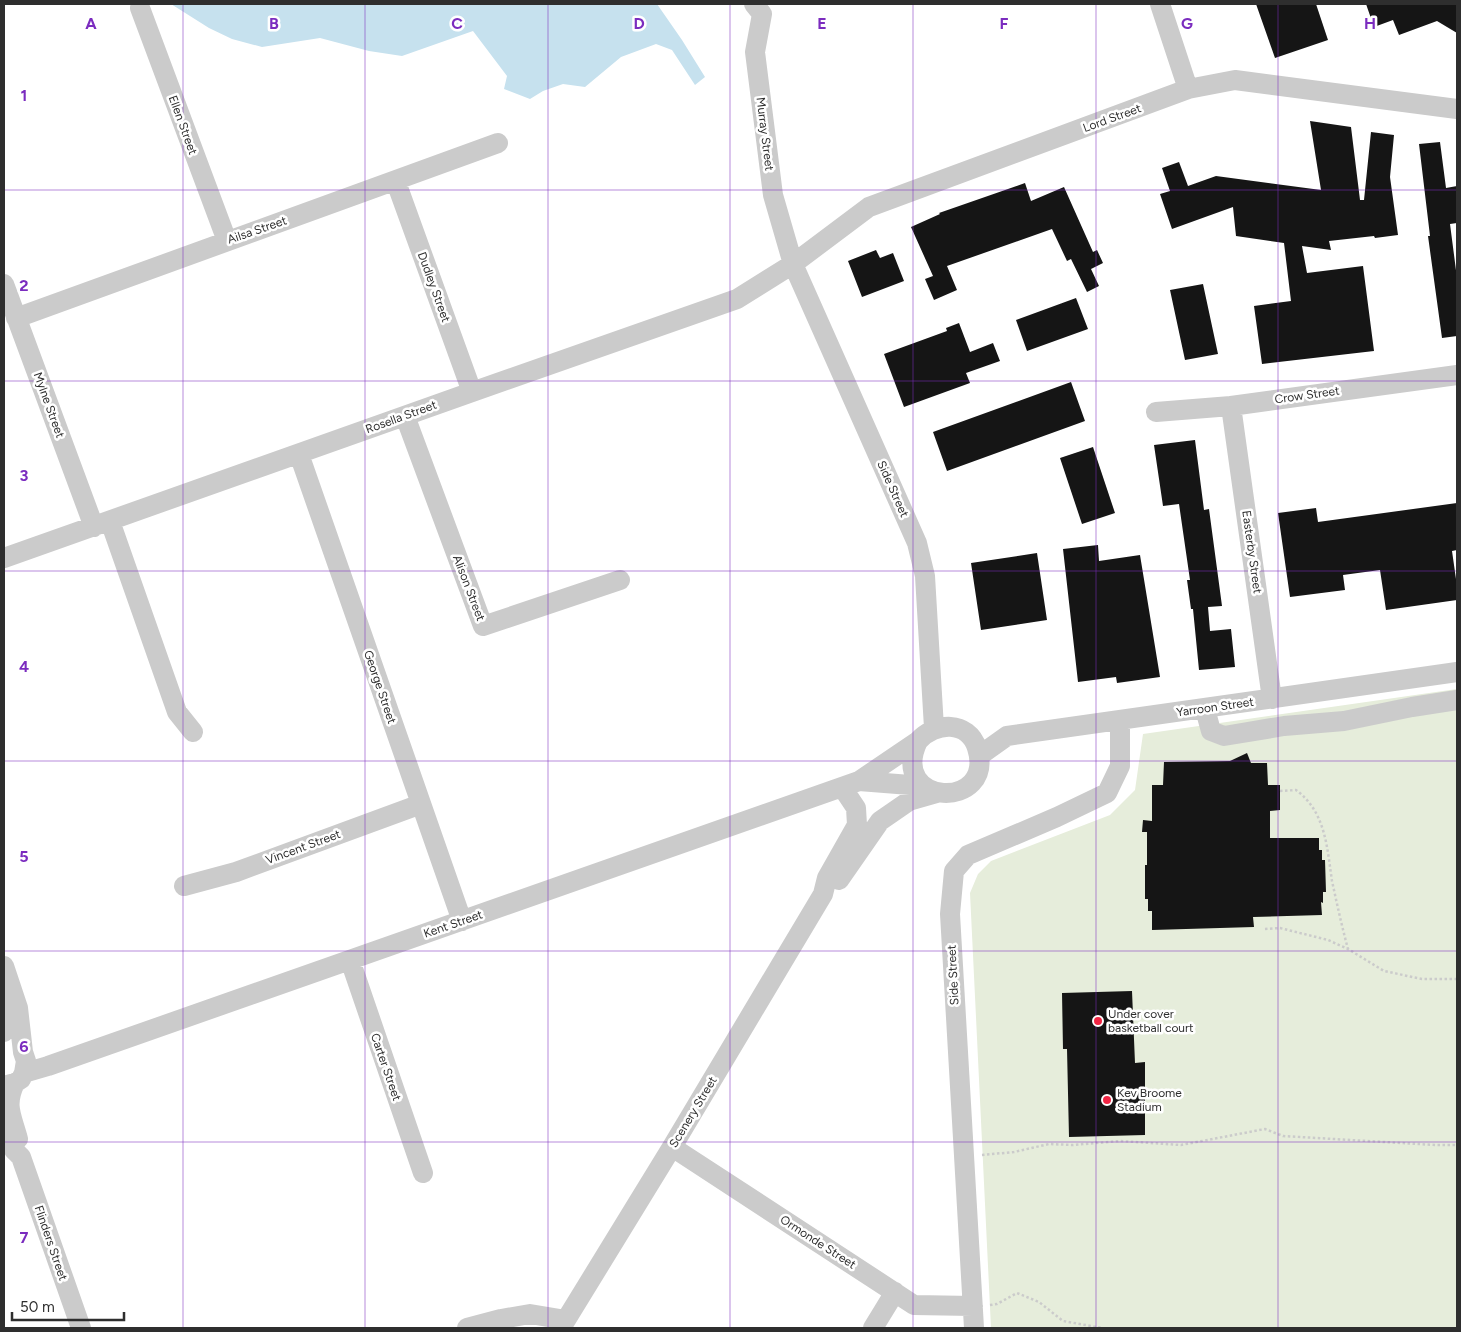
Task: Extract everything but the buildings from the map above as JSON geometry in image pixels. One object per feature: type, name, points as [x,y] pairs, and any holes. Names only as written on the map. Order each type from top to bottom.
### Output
[{"type":"street","points":[[1160,4],[1188,90]]},
{"type":"street","name":"Murray Street","points":[[763,7],[755,52],[773,195],[793,264]]},
{"type":"street","name":"Ellen Street","points":[[140,8],[227,241]]},
{"type":"street","name":"Lord Street","points":[[793,264],[869,207],[1188,90],[1235,80],[1457,109]]},
{"type":"street","name":"Ailsa Street","points":[[16,318],[498,144]]},
{"type":"street","name":"Dudley Street","points":[[396,182],[472,392]]},
{"type":"street","name":"Rosella Street","points":[[4,558],[737,299],[793,264]]},
{"type":"street","name":"Side Street","points":[[793,264],[917,543],[925,576],[934,728]]},
{"type":"street","name":"Mylne Street","points":[[4,284],[16,318],[102,524],[177,712],[192,732]]},
{"type":"street","name":"Crow Street","points":[[1156,412],[1232,406],[1457,375]]},
{"type":"street","name":"Easterby Street","points":[[1232,406],[1272,699]]},
{"type":"street","name":"Alison Street","points":[[405,416],[483,626],[620,580]]},
{"type":"street","name":"George Street","points":[[298,454],[462,921]]},
{"type":"street","name":"Yarroon Street","points":[[979,756],[1007,736],[1457,672]]},
{"type":"street","points":[[1205,709],[1211,731],[1224,736],[1284,726],[1344,721],[1457,700]]},
{"type":"street","name":"Side Street","points":[[974,1328],[950,914],[954,872],[968,855],[1108,793],[1120,766],[1120,721]]},
{"type":"street","points":[[946,726],[958,728],[968,735],[976,744],[979,756],[979,769],[973,781],[963,790],[950,794],[930,789],[915,776],[912,752],[918,741],[925,733],[934,728],[946,726]]},
{"type":"street","name":"Kent Street","points":[[18,1070],[48,1066],[850,784],[918,741]]},
{"type":"street","name":"Kent Street","points":[[850,784],[930,789]]},
{"type":"street","name":"Scenery Street","points":[[824,894],[827,878],[857,825],[856,808],[850,784]]},
{"type":"street","name":"Scenery Street","points":[[563,1324],[824,894],[835,885],[880,821],[930,789]]},
{"type":"street","name":"Vincent Street","points":[[184,886],[236,872],[421,804]]},
{"type":"street","name":"Carter Street","points":[[350,960],[423,1174]]},
{"type":"street","name":"Flinders Street","points":[[4,968],[7,1016],[4,1032]]},
{"type":"street","name":"Flinders Street","points":[[4,968],[18,1008],[18,1070],[9,1096],[9,1106],[22,1151],[21,1157]]},
{"type":"street","points":[[4,1041],[13,1043],[18,1070]]},
{"type":"street","name":"Flinders Street","points":[[4,1125],[14,1150],[21,1157],[81,1328]]},
{"type":"street","name":"Ormonde Street","points":[[672,1147],[914,1305],[973,1306]]},
{"type":"street","points":[[873,1328],[895,1292]]},
{"type":"street","points":[[467,1328],[530,1314],[563,1324]]},
{"type":"path","points":[[1280,791],[1296,790],[1304,796],[1314,808],[1324,829],[1341,924],[1348,949]]},
{"type":"path","points":[[1265,928],[1280,928],[1328,940],[1348,949],[1384,970],[1422,979],[1457,979]]},
{"type":"path","points":[[982,1155],[1014,1152],[1049,1144],[1073,1145],[1120,1141],[1181,1145],[1265,1129],[1283,1136],[1457,1145]]},
{"type":"path","points":[[973,1306],[997,1304],[1017,1293],[1039,1302],[1063,1321],[1102,1328]]},
{"type":"green space","points":[[1457,689],[1457,1328],[991,1328],[970,893],[978,874],[991,861],[1110,815],[1135,790],[1143,734]]},
{"type":"water","points":[[171,4],[657,4],[705,77],[695,85],[672,50],[656,44],[621,57],[585,87],[563,84],[543,91],[530,99],[504,89],[507,76],[473,31],[402,56],[369,51],[320,38],[262,47],[232,39],[209,28]]},
{"type":"place","name":"Under cover basketball court","points":[[1098,1021]]},
{"type":"place","name":"Kev Broome Stadium","points":[[1107,1100]]}]
